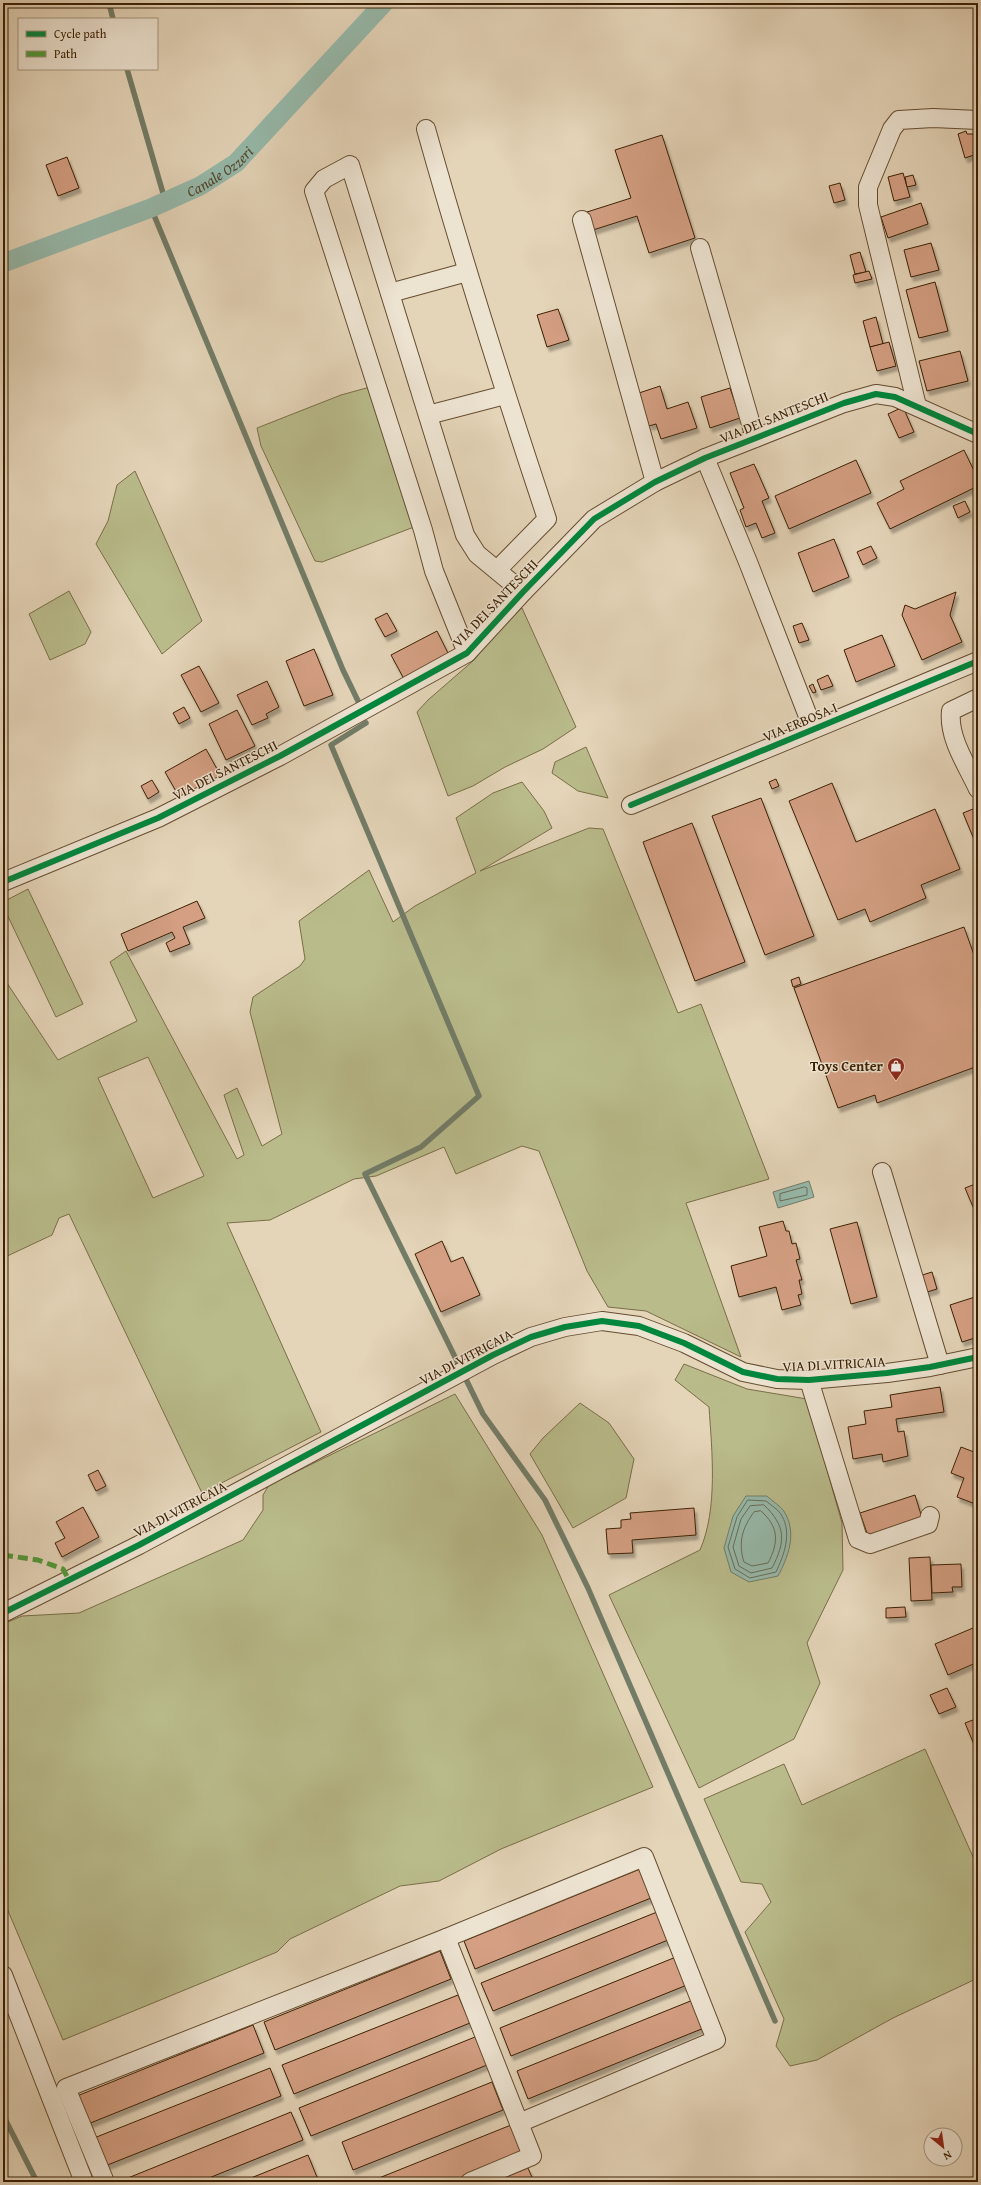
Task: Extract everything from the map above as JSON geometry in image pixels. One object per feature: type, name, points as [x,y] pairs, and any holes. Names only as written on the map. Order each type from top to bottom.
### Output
[{"type":"street","points":[[917,406],[868,205],[868,187],[892,129],[899,120],[933,118],[978,120]]},
{"type":"street","points":[[426,129],[467,272],[505,394],[547,519],[497,570]]},
{"type":"street","points":[[467,653],[434,571],[423,530],[314,191],[324,179],[350,165],[465,535],[477,554],[523,592]]},
{"type":"street","points":[[582,220],[655,482]]},
{"type":"street","points":[[700,248],[755,438]]},
{"type":"street","points":[[390,292],[467,272]]},
{"type":"street","points":[[428,415],[505,394]]},
{"type":"street","name":"VIA DEI SANTESCHI","points":[[3,882],[158,818],[280,756],[467,653],[523,592],[594,519],[655,482],[705,458],[844,402],[876,394],[895,397],[978,434]]},
{"type":"street","points":[[705,458],[748,562],[813,729]]},
{"type":"street","name":"VIA ERBOSA I","points":[[631,805],[978,661]]},
{"type":"street","points":[[978,698],[951,711],[950,722],[957,746],[978,789]]},
{"type":"street","points":[[878,1173],[935,1366]]},
{"type":"street","name":"VIA DI VITRICAIA","points":[[3,1612],[139,1545],[476,1364],[531,1337],[565,1327],[602,1321],[640,1326],[684,1343],[743,1372],[777,1379],[810,1380],[935,1366],[978,1357]]},
{"type":"street","points":[[810,1380],[858,1539],[870,1544],[928,1524],[930,1516]]},
{"type":"street","points":[[105,2182],[66,2088],[644,1858],[716,2040],[519,2123]]},
{"type":"street","points":[[446,1938],[532,2156],[470,2182]]},
{"type":"street","points":[[3,1975],[84,2182]]},
{"type":"green space","points":[[370,387],[414,527],[322,562],[315,561],[261,446],[257,428],[341,395]]},
{"type":"green space","points":[[135,471],[202,621],[162,654],[96,544],[108,521],[117,485]]},
{"type":"green space","points":[[69,591],[91,632],[85,644],[50,660],[29,614]]},
{"type":"green space","points":[[522,608],[576,727],[543,749],[505,767],[473,786],[448,796],[417,712],[428,700],[474,660],[504,623]]},
{"type":"green space","points":[[586,747],[608,798],[578,791],[552,773],[555,762]]},
{"type":"green space","points":[[522,782],[544,811],[552,828],[480,871],[589,828],[603,829],[678,1013],[701,1004],[769,1179],[686,1203],[741,1357],[646,1311],[608,1307],[587,1271],[539,1151],[522,1146],[456,1174],[444,1147],[376,1176],[354,1179],[270,1220],[227,1223],[321,1432],[202,1493],[69,1214],[59,1218],[52,1235],[3,1258],[3,977],[58,1060],[137,1021],[110,962],[126,951],[237,1159],[244,1155],[224,1095],[237,1088],[262,1146],[282,1134],[250,1012],[253,997],[300,966],[305,959],[299,921],[369,870],[393,922],[415,906],[476,873],[456,818],[493,793]],"holes":[[[148,1057],[204,1176],[153,1198],[98,1078]]]},
{"type":"green space","points":[[28,889],[83,1004],[56,1017],[3,906],[3,902]]},
{"type":"green space","points":[[684,1364],[747,1389],[807,1399],[842,1523],[843,1570],[807,1643],[820,1683],[794,1739],[699,1788],[609,1595],[700,1550],[706,1534],[712,1498],[712,1461],[709,1407],[675,1380]]},
{"type":"green space","points":[[455,1394],[542,1535],[653,1787],[501,1849],[439,1881],[400,1886],[290,1939],[277,1952],[63,2040],[3,1899],[3,1624],[22,1616],[79,1613],[243,1540],[263,1510],[263,1495],[269,1485]]},
{"type":"green space","points":[[580,1403],[609,1423],[634,1459],[626,1498],[573,1528],[530,1454],[543,1438]]},
{"type":"green space","points":[[925,1749],[978,1868],[978,1978],[893,2018],[817,2060],[790,2066],[776,2046],[784,2019],[745,1932],[771,1902],[762,1884],[741,1882],[704,1799],[784,1764],[802,1805]]},
{"type":"water","points":[[809,1181],[814,1197],[778,1208],[773,1192]]},
{"type":"water","points":[[746,1496],[767,1496],[784,1511],[789,1521],[791,1537],[790,1545],[778,1576],[749,1582],[731,1572],[724,1548],[733,1516]]},
{"type":"building","points":[[966,131],[967,134],[978,134],[978,151],[973,152],[974,155],[965,158],[958,134]]},
{"type":"building","points":[[662,135],[695,238],[649,253],[637,216],[593,230],[587,212],[631,198],[615,150]]},
{"type":"building","points":[[67,157],[79,188],[58,196],[46,165]]},
{"type":"building","points":[[903,173],[910,197],[894,201],[888,177]]},
{"type":"building","points":[[913,175],[916,185],[907,187],[905,177]]},
{"type":"building","points":[[840,183],[845,200],[834,203],[829,186]]},
{"type":"building","points":[[921,203],[928,224],[888,238],[881,217]]},
{"type":"building","points":[[931,243],[939,270],[911,277],[904,250]]},
{"type":"building","points":[[860,252],[866,272],[855,274],[850,255]]},
{"type":"building","points":[[869,271],[872,279],[855,283],[853,275]]},
{"type":"building","points":[[935,282],[948,331],[919,338],[906,290]]},
{"type":"building","points":[[558,309],[569,340],[547,347],[537,315]]},
{"type":"building","points":[[876,317],[883,344],[870,347],[863,321]]},
{"type":"building","points":[[889,342],[896,366],[877,371],[870,347]]},
{"type":"building","points":[[960,351],[968,381],[927,391],[919,361]]},
{"type":"building","points":[[660,386],[667,409],[688,402],[697,428],[661,439],[656,424],[649,426],[639,393]]},
{"type":"building","points":[[730,388],[740,418],[710,428],[701,397]]},
{"type":"building","points":[[903,407],[914,432],[899,438],[888,414]]},
{"type":"building","points":[[964,450],[978,479],[978,486],[890,529],[877,503],[904,489],[900,481]]},
{"type":"building","points":[[856,460],[871,493],[789,529],[775,496]]},
{"type":"building","points":[[754,464],[769,498],[762,501],[775,533],[762,538],[756,523],[746,527],[740,510],[744,508],[730,473]]},
{"type":"building","points":[[965,501],[970,512],[958,518],[953,506]]},
{"type":"building","points":[[834,539],[849,577],[813,592],[798,553]]},
{"type":"building","points":[[871,546],[877,558],[863,565],[857,552]]},
{"type":"building","points":[[956,592],[950,615],[962,642],[922,660],[902,615],[905,605],[915,609]]},
{"type":"building","points":[[387,613],[397,631],[385,637],[375,619]]},
{"type":"building","points":[[802,623],[809,640],[799,643],[793,626]]},
{"type":"building","points":[[437,631],[449,655],[404,679],[391,655]]},
{"type":"building","points":[[882,635],[895,666],[856,682],[844,650]]},
{"type":"building","points":[[314,649],[333,695],[304,706],[286,661]]},
{"type":"building","points":[[199,666],[219,703],[201,712],[181,675]]},
{"type":"building","points":[[828,675],[833,686],[821,690],[817,680]]},
{"type":"building","points":[[267,681],[279,707],[266,714],[268,718],[252,725],[237,695]]},
{"type":"building","points":[[813,684],[816,692],[813,693],[809,686]]},
{"type":"building","points":[[184,707],[190,718],[179,724],[173,713]]},
{"type":"building","points":[[237,710],[255,746],[226,760],[209,724]]},
{"type":"building","points":[[206,749],[222,778],[181,800],[165,772]]},
{"type":"building","points":[[776,779],[779,786],[772,789],[769,782]]},
{"type":"building","points":[[152,780],[159,792],[148,799],[141,786]]},
{"type":"building","points":[[832,783],[856,842],[935,809],[960,869],[921,885],[926,898],[870,922],[865,909],[838,920],[789,801]]},
{"type":"building","points":[[761,798],[814,936],[765,955],[712,816]]},
{"type":"building","points":[[978,807],[978,849],[963,813]]},
{"type":"building","points":[[692,823],[745,962],[695,981],[643,842]]},
{"type":"building","points":[[197,901],[205,918],[183,927],[190,944],[170,952],[166,943],[175,938],[172,932],[128,951],[121,934]]},
{"type":"building","points":[[964,927],[978,966],[978,1066],[877,1103],[875,1095],[838,1108],[794,988]]},
{"type":"building","points":[[799,977],[801,984],[793,987],[791,980]]},
{"type":"building","points":[[978,1183],[978,1205],[973,1207],[965,1188]]},
{"type":"building","points":[[783,1221],[786,1231],[789,1231],[792,1244],[796,1243],[800,1259],[796,1260],[802,1280],[799,1280],[802,1294],[798,1295],[801,1305],[782,1310],[776,1287],[739,1297],[731,1266],[767,1256],[759,1227]]},
{"type":"building","points":[[857,1222],[877,1297],[851,1304],[830,1229]]},
{"type":"building","points":[[442,1241],[451,1262],[463,1257],[480,1295],[441,1312],[415,1254]]},
{"type":"building","points":[[932,1272],[937,1289],[924,1293],[919,1276]]},
{"type":"building","points":[[978,1296],[978,1337],[962,1342],[950,1305]]},
{"type":"building","points":[[940,1387],[944,1412],[896,1419],[898,1432],[904,1431],[908,1456],[883,1462],[882,1454],[853,1459],[848,1427],[866,1424],[864,1411],[892,1407],[890,1395]]},
{"type":"building","points":[[978,1441],[978,1505],[957,1497],[964,1478],[951,1473],[961,1447],[974,1452]]},
{"type":"building","points":[[98,1470],[106,1486],[96,1491],[88,1475]]},
{"type":"building","points":[[915,1495],[922,1518],[868,1536],[860,1513]]},
{"type":"building","points":[[83,1507],[99,1537],[62,1557],[55,1543],[65,1538],[56,1522]]},
{"type":"building","points":[[694,1508],[696,1535],[632,1540],[633,1553],[608,1554],[606,1529],[621,1528],[621,1520],[631,1519],[630,1513]]},
{"type":"building","points":[[930,1557],[932,1600],[911,1601],[909,1558]]},
{"type":"building","points":[[961,1564],[962,1587],[952,1587],[953,1592],[932,1593],[931,1565]]},
{"type":"building","points":[[905,1607],[906,1617],[886,1618],[886,1608]]},
{"type":"building","points":[[973,1628],[978,1640],[978,1662],[948,1675],[935,1644]]},
{"type":"building","points":[[947,1688],[956,1707],[939,1714],[930,1695]]},
{"type":"building","points":[[978,1718],[978,1754],[965,1723]]},
{"type":"building","points":[[640,1869],[651,1898],[475,1969],[464,1941]]},
{"type":"building","points":[[657,1912],[668,1940],[493,2011],[481,1983]]},
{"type":"building","points":[[440,1951],[451,1979],[275,2050],[264,2022]]},
{"type":"building","points":[[676,1957],[687,1985],[511,2056],[500,2028]]},
{"type":"building","points":[[458,1995],[470,2023],[294,2094],[282,2065]]},
{"type":"building","points":[[693,2000],[704,2028],[528,2099],[517,2071]]},
{"type":"building","points":[[253,2025],[264,2053],[88,2124],[77,2096]]},
{"type":"building","points":[[475,2037],[487,2065],[311,2136],[299,2108]]},
{"type":"building","points":[[270,2068],[281,2096],[105,2166],[94,2138]]},
{"type":"building","points":[[492,2082],[503,2110],[353,2170],[342,2142]]},
{"type":"building","points":[[291,2112],[303,2140],[199,2182],[118,2182]]},
{"type":"building","points":[[511,2125],[522,2153],[450,2182],[369,2182]]},
{"type":"building","points":[[308,2155],[319,2182],[241,2182]]},
{"type":"building","points":[[528,2168],[534,2182],[492,2182]]},
{"type":"waterway","points":[[109,3],[113,18]]},
{"type":"waterway","name":"Canale Ozzeri","points":[[3,263],[151,208],[200,186],[236,163],[384,3]]},
{"type":"waterway","points":[[127,70],[165,200]]},
{"type":"waterway","points":[[151,208],[343,670],[359,703]]},
{"type":"waterway","points":[[366,723],[331,745],[479,1096],[421,1147],[365,1174],[483,1414],[545,1500],[588,1588],[775,2021]]},
{"type":"waterway","points":[[3,2115],[37,2182]]},
{"type":"marked path","points":[[3,1555],[38,1560],[63,1569],[69,1580]]},
{"type":"cycle path","points":[[3,882],[158,818],[280,756],[467,653],[523,592],[594,519],[655,482],[705,458],[844,403],[876,394],[895,397],[978,434]]},
{"type":"cycle path","points":[[631,805],[978,661]]},
{"type":"cycle path","points":[[3,1613],[139,1545],[493,1355],[531,1337],[565,1327],[602,1321],[639,1326],[684,1343],[743,1372],[777,1379],[809,1380],[887,1373],[930,1367],[978,1357]]},
{"type":"place","name":"Toys Center","points":[[896,1081]]}]
